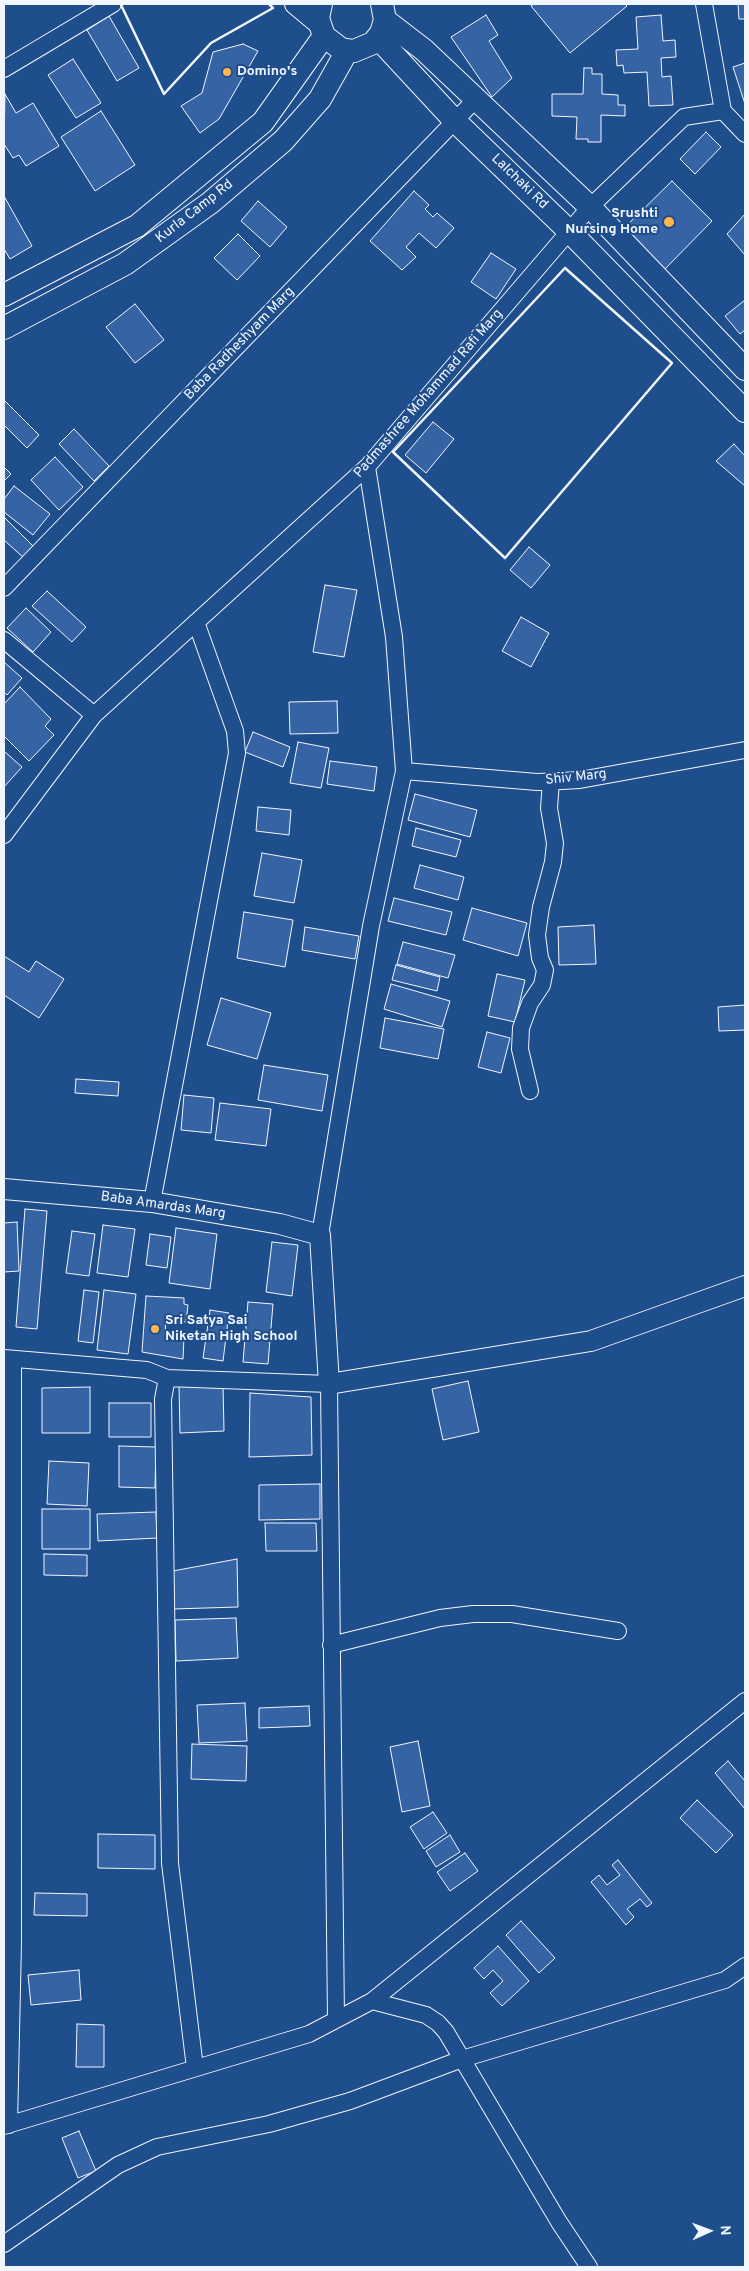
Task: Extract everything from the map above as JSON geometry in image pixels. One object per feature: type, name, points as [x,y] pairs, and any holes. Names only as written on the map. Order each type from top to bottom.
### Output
[{"type":"main road","points":[[322,21],[335,46],[347,51],[367,47],[382,21],[424,50],[590,207],[745,369]]},
{"type":"main road","name":"Kurla Camp Rd","points":[[4,295],[137,226],[263,122],[322,21]]},
{"type":"main road","name":"Lalchaki Rd","points":[[382,21],[455,121],[570,232],[745,411]]},
{"type":"main road","name":"Kurla Camp Rd","points":[[4,328],[125,264],[210,203],[284,140],[320,99],[347,51]]},
{"type":"street","points":[[4,69],[113,4]]},
{"type":"street","points":[[296,4],[322,21]]},
{"type":"street","points":[[704,4],[723,111],[745,134]]},
{"type":"street","name":"Baba Radheshyam Marg","points":[[4,588],[476,99]]},
{"type":"street","name":"Padmashree Mohammad Rafi Marg","points":[[4,835],[94,715],[367,467],[590,207],[684,117],[723,111]]},
{"type":"street","points":[[336,2020],[329,1384],[320,1234],[371,926],[404,771],[394,637],[367,467]]},
{"type":"street","points":[[152,1202],[237,753],[235,731],[196,622]]},
{"type":"street","points":[[4,640],[94,715]]},
{"type":"street","name":"Shiv Marg","points":[[404,771],[551,781],[580,780],[745,750]]},
{"type":"street","points":[[530,1091],[520,1048],[522,1028],[530,1003],[542,984],[545,970],[540,958],[537,935],[541,907],[553,862],[554,843],[550,808],[551,781]]},
{"type":"street","name":"Baba Amardas Marg","points":[[4,1189],[152,1202],[280,1224],[320,1234]]},
{"type":"street","points":[[745,1286],[591,1342],[329,1384],[167,1378],[147,1370],[8,1359],[13,1942],[6,2125],[309,2034],[372,2001],[745,1701]]},
{"type":"street","points":[[167,1378],[163,1399],[170,1863],[195,2068]]},
{"type":"street","points":[[331,1645],[440,1618],[473,1614],[512,1614],[618,1631]]},
{"type":"street","points":[[4,2244],[118,2166],[157,2147],[269,2124],[350,2101],[462,2059],[725,1980],[745,1966]]},
{"type":"street","points":[[372,2001],[426,2015],[438,2023],[446,2032],[559,2222],[590,2267]]},
{"type":"building","points":[[534,4],[625,4],[627,6],[570,53],[531,6]]},
{"type":"building","points":[[738,4],[745,4],[745,19],[739,19]]},
{"type":"building","points":[[486,15],[498,35],[489,41],[512,78],[492,97],[451,37]]},
{"type":"building","points":[[661,15],[663,41],[675,40],[676,57],[661,58],[662,77],[671,76],[673,105],[649,106],[647,72],[624,73],[623,65],[617,66],[616,50],[638,49],[636,17]]},
{"type":"building","points":[[109,16],[139,68],[117,81],[87,30]]},
{"type":"building","name":"Domino's","points":[[243,44],[258,51],[219,119],[200,133],[181,106],[202,93],[213,52]]},
{"type":"building","points":[[73,59],[101,103],[76,118],[48,75]]},
{"type":"building","points":[[745,63],[745,104],[733,67]]},
{"type":"building","points":[[584,68],[592,68],[592,74],[602,74],[602,94],[618,95],[618,105],[625,105],[625,116],[601,115],[601,142],[588,142],[588,139],[576,139],[577,117],[552,116],[552,94],[583,94]]},
{"type":"building","points":[[5,94],[16,113],[33,103],[59,146],[26,166],[19,155],[13,158],[4,144]]},
{"type":"building","points":[[101,111],[135,165],[95,191],[61,137]]},
{"type":"building","points":[[706,132],[721,147],[695,174],[680,159]]},
{"type":"building","name":"Srushti Nursing Home","points":[[672,181],[712,221],[661,273],[620,232]]},
{"type":"building","points":[[414,191],[429,205],[425,209],[433,217],[437,213],[454,228],[436,248],[419,233],[406,247],[416,257],[402,270],[370,241]]},
{"type":"building","points":[[4,196],[32,246],[10,259],[4,249]]},
{"type":"building","points":[[258,201],[287,227],[270,247],[241,221]]},
{"type":"building","points":[[745,214],[745,255],[727,234]]},
{"type":"building","points":[[238,234],[260,256],[237,280],[214,258]]},
{"type":"building","points":[[491,253],[516,269],[496,299],[471,282]]},
{"type":"building","points":[[745,300],[745,330],[740,334],[725,316]]},
{"type":"building","points":[[135,304],[164,340],[135,363],[106,327]]},
{"type":"building","points":[[4,400],[39,435],[27,448],[4,425]]},
{"type":"building","points":[[433,422],[454,439],[426,473],[405,455]]},
{"type":"building","points":[[74,429],[109,466],[94,481],[59,444]]},
{"type":"building","points":[[734,444],[745,456],[745,486],[716,461]]},
{"type":"building","points":[[55,457],[83,487],[59,510],[31,480]]},
{"type":"building","points":[[4,467],[11,474],[4,481]]},
{"type":"building","points":[[14,486],[50,514],[33,535],[4,512],[4,499]]},
{"type":"building","points":[[4,517],[36,549],[25,559],[4,540]]},
{"type":"building","points":[[529,547],[550,565],[531,588],[510,570]]},
{"type":"building","points":[[325,585],[357,590],[344,657],[313,652]]},
{"type":"building","points":[[47,591],[86,627],[72,642],[32,606]]},
{"type":"building","points":[[26,608],[51,632],[33,652],[7,628]]},
{"type":"building","points":[[521,617],[549,633],[531,667],[502,651]]},
{"type":"building","points":[[4,662],[22,678],[7,695],[4,692]]},
{"type":"building","points":[[20,687],[51,719],[45,726],[54,735],[29,761],[4,736],[4,704]]},
{"type":"building","points":[[337,701],[338,733],[290,734],[289,702]]},
{"type":"building","points":[[253,732],[290,747],[283,767],[245,752]]},
{"type":"building","points":[[298,742],[329,748],[321,788],[290,783]]},
{"type":"building","points":[[4,751],[22,767],[4,787]]},
{"type":"building","points":[[330,761],[377,767],[374,791],[327,784]]},
{"type":"building","points":[[415,794],[477,810],[470,837],[408,820]]},
{"type":"building","points":[[258,807],[291,810],[289,835],[256,831]]},
{"type":"building","points":[[416,828],[461,840],[456,857],[412,846]]},
{"type":"building","points":[[262,853],[302,860],[294,903],[254,896]]},
{"type":"building","points":[[420,865],[464,877],[458,900],[414,888]]},
{"type":"building","points":[[394,898],[452,912],[446,935],[388,921]]},
{"type":"building","points":[[472,908],[527,923],[518,956],[463,940]]},
{"type":"building","points":[[244,912],[293,920],[285,967],[237,958]]},
{"type":"building","points":[[594,925],[596,964],[559,965],[558,927]]},
{"type":"building","points":[[305,927],[359,936],[355,959],[302,950]]},
{"type":"building","points":[[403,942],[455,955],[448,978],[397,964]]},
{"type":"building","points":[[4,956],[29,972],[36,961],[64,979],[39,1018],[4,995]]},
{"type":"building","points":[[396,965],[440,977],[437,991],[392,980]]},
{"type":"building","points":[[497,974],[525,980],[515,1022],[488,1016]]},
{"type":"building","points":[[391,984],[450,1001],[442,1027],[384,1009]]},
{"type":"building","points":[[221,998],[271,1013],[257,1059],[207,1045]]},
{"type":"building","points":[[745,1005],[745,1030],[719,1031],[718,1007]]},
{"type":"building","points":[[385,1018],[444,1029],[438,1059],[380,1048]]},
{"type":"building","points":[[487,1032],[510,1038],[501,1073],[478,1067]]},
{"type":"building","points":[[264,1065],[328,1075],[322,1111],[258,1100]]},
{"type":"building","points":[[76,1079],[119,1082],[118,1096],[75,1093]]},
{"type":"building","points":[[184,1095],[214,1098],[211,1133],[181,1130]]},
{"type":"building","points":[[220,1103],[271,1109],[266,1146],[215,1140]]},
{"type":"building","points":[[25,1209],[47,1211],[37,1329],[16,1327]]},
{"type":"building","points":[[17,1222],[19,1271],[4,1272],[4,1223]]},
{"type":"building","points":[[103,1225],[135,1229],[128,1277],[97,1273]]},
{"type":"building","points":[[176,1228],[217,1234],[210,1289],[169,1283]]},
{"type":"building","points":[[72,1231],[95,1234],[89,1276],[66,1273]]},
{"type":"building","points":[[150,1234],[171,1237],[167,1268],[146,1265]]},
{"type":"building","points":[[272,1242],[298,1245],[292,1296],[266,1292]]},
{"type":"building","points":[[84,1290],[99,1292],[93,1343],[78,1341]]},
{"type":"building","points":[[104,1290],[136,1294],[128,1354],[97,1350]]},
{"type":"building","name":"Sri Satya Sai Niketan High School","points":[[146,1296],[184,1298],[184,1304],[188,1305],[186,1322],[166,1320],[165,1335],[184,1337],[183,1359],[142,1352]]},
{"type":"building","points":[[248,1302],[273,1304],[268,1364],[243,1362]]},
{"type":"building","points":[[210,1310],[229,1313],[223,1361],[203,1358]]},
{"type":"building","points":[[468,1381],[479,1432],[443,1440],[432,1389]]},
{"type":"building","points":[[223,1385],[224,1431],[180,1433],[179,1386]]},
{"type":"building","points":[[90,1387],[90,1433],[42,1433],[42,1388]]},
{"type":"building","points":[[250,1393],[311,1397],[312,1455],[249,1457]]},
{"type":"building","points":[[109,1403],[151,1403],[151,1437],[109,1437]]},
{"type":"building","points":[[119,1446],[156,1447],[155,1488],[119,1487]]},
{"type":"building","points":[[49,1461],[89,1463],[87,1506],[47,1504]]},
{"type":"building","points":[[320,1484],[320,1519],[259,1520],[259,1485]]},
{"type":"building","points":[[42,1509],[90,1509],[90,1549],[42,1549]]},
{"type":"building","points":[[156,1512],[157,1538],[98,1541],[97,1514]]},
{"type":"building","points":[[265,1523],[316,1523],[317,1551],[266,1551]]},
{"type":"building","points":[[44,1554],[87,1555],[87,1576],[44,1575]]},
{"type":"building","points":[[237,1559],[238,1607],[173,1609],[173,1571]]},
{"type":"building","points":[[236,1618],[238,1658],[176,1661],[175,1620]]},
{"type":"building","points":[[245,1703],[247,1741],[199,1743],[197,1705]]},
{"type":"building","points":[[309,1706],[310,1726],[259,1728],[259,1708]]},
{"type":"building","points":[[418,1741],[430,1806],[402,1812],[390,1747]]},
{"type":"building","points":[[192,1744],[247,1746],[246,1781],[191,1779]]},
{"type":"building","points":[[728,1761],[745,1781],[745,1809],[715,1773]]},
{"type":"building","points":[[697,1800],[733,1835],[716,1853],[680,1818]]},
{"type":"building","points":[[433,1812],[447,1833],[424,1849],[410,1827]]},
{"type":"building","points":[[98,1834],[155,1835],[155,1869],[98,1868]]},
{"type":"building","points":[[450,1835],[460,1852],[436,1867],[426,1851]]},
{"type":"building","points":[[465,1853],[478,1871],[450,1891],[437,1872]]},
{"type":"building","points":[[618,1860],[652,1903],[647,1907],[640,1899],[627,1909],[634,1917],[626,1925],[591,1882],[599,1875],[607,1885],[620,1875],[612,1865]]},
{"type":"building","points":[[35,1893],[87,1894],[87,1916],[34,1915]]},
{"type":"building","points":[[521,1921],[555,1958],[539,1973],[506,1935]]},
{"type":"building","points":[[498,1946],[529,1981],[502,2006],[490,1993],[503,1981],[493,1970],[484,1979],[474,1968]]},
{"type":"building","points":[[79,1970],[81,2000],[31,2005],[28,1975]]},
{"type":"building","points":[[77,2024],[104,2025],[104,2067],[76,2067]]},
{"type":"building","points":[[79,2131],[96,2171],[78,2178],[62,2138]]},
{"type":"wall","points":[[123,4],[121,5],[164,94],[211,43],[273,8],[269,4]]},
{"type":"wall","points":[[565,268],[672,363],[505,558],[393,452],[565,268]]},
{"type":"place","name":"Domino's","points":[[227,72]]},
{"type":"place","name":"Srushti Nursing Home","points":[[669,222]]},
{"type":"place","name":"Sri Satya Sai Niketan High School","points":[[155,1329]]}]
